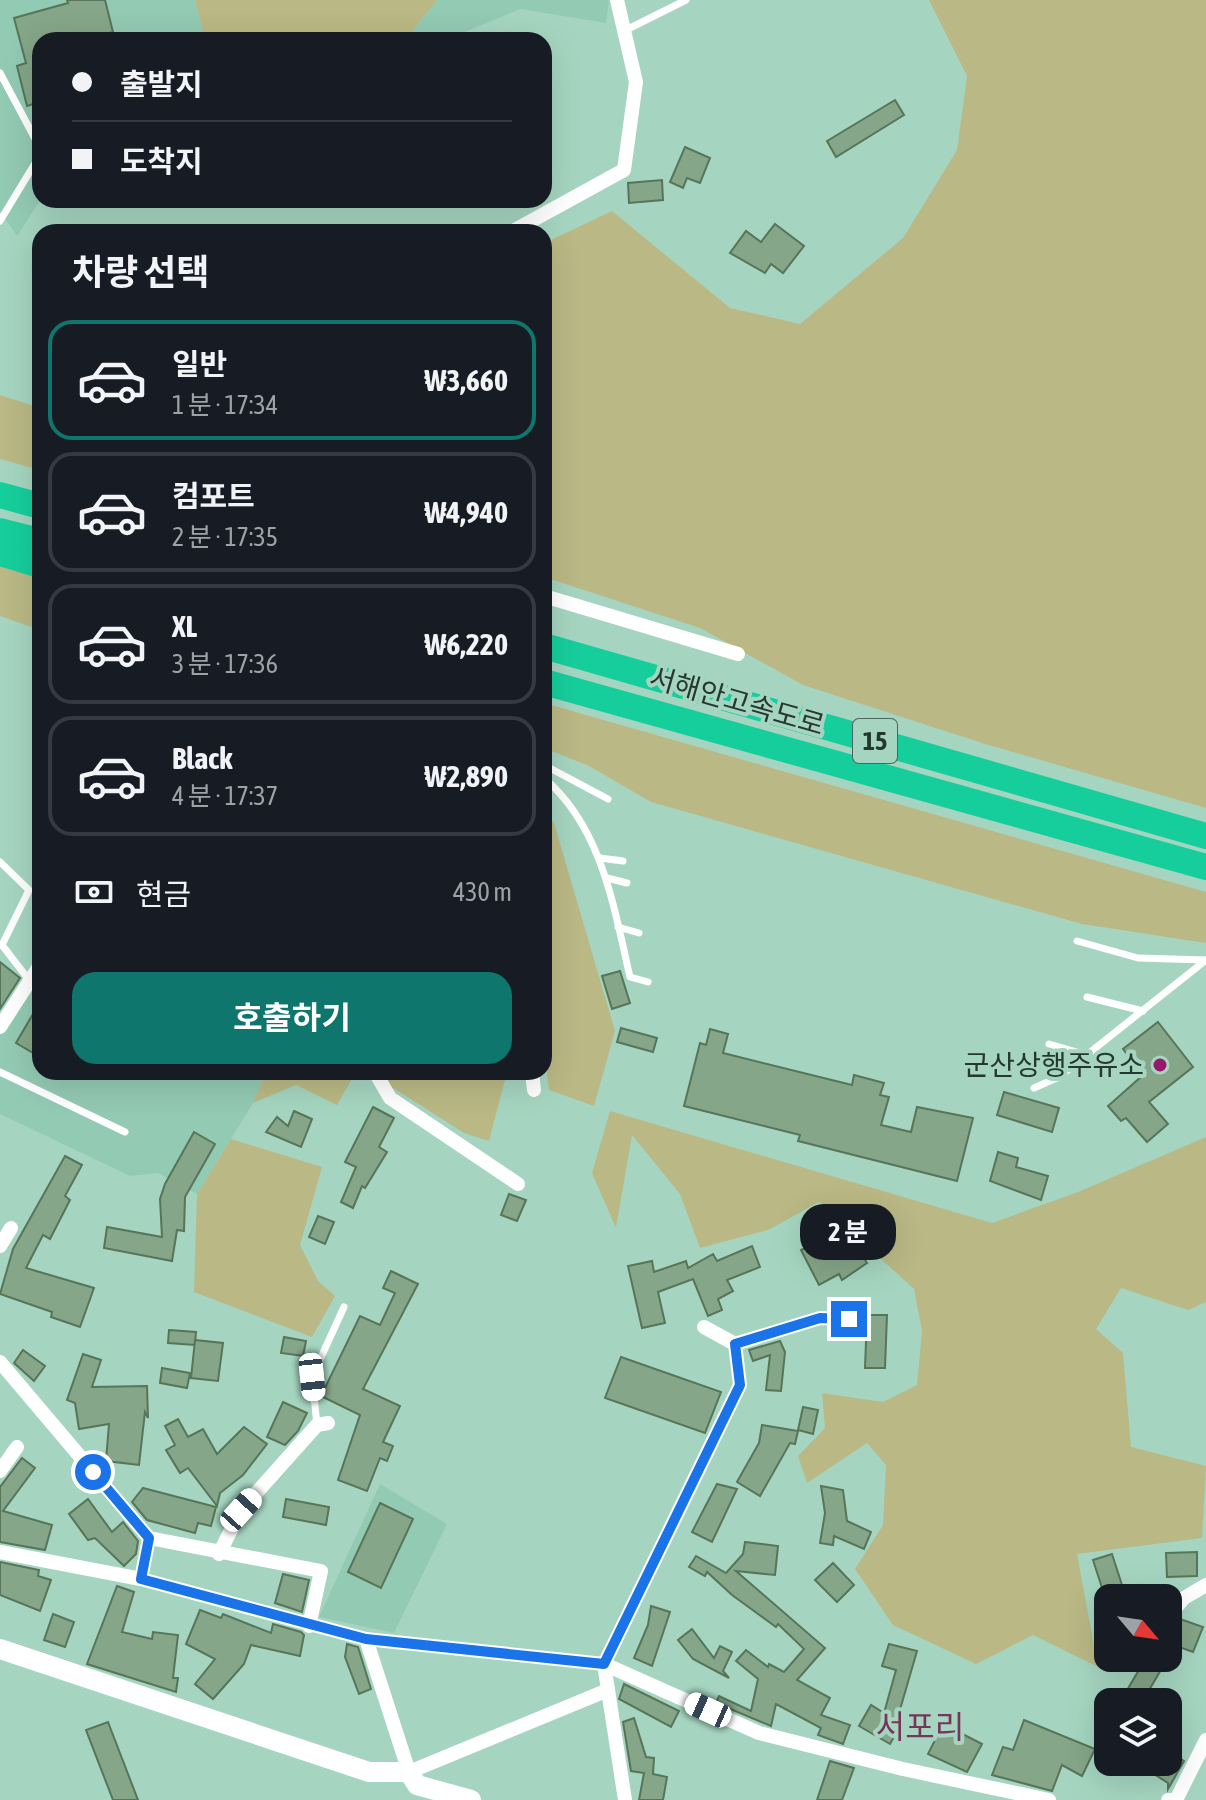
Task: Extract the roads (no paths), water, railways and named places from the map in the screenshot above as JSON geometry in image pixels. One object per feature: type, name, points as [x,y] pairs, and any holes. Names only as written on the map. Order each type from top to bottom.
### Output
[{"type":"highway","points":[[0,495],[32,504]]},
{"type":"highway","points":[[0,531],[32,539]]},
{"type":"highway","points":[[0,553],[32,563]]},
{"type":"highway","name":"서해안고속도로","points":[[552,648],[1206,836]]},
{"type":"highway","name":"서해안고속도로","points":[[552,684],[1206,867]]},
{"type":"street","points":[[526,224],[624,170],[636,82],[617,0]]},
{"type":"street","points":[[552,598],[738,654]]},
{"type":"street","points":[[0,1027],[31,982]]},
{"type":"street","points":[[380,1080],[390,1098],[518,1184]]},
{"type":"street","points":[[533,1080],[534,1090]]},
{"type":"street","points":[[0,1246],[11,1228]]},
{"type":"street","points":[[704,1327],[735,1344],[820,1318],[849,1319]]},
{"type":"street","points":[[625,1800],[604,1664],[740,1385],[735,1344]]},
{"type":"street","points":[[0,1362],[149,1538],[219,1554],[321,1571],[309,1626]]},
{"type":"street","points":[[219,1554],[241,1510],[322,1424]]},
{"type":"street","points":[[0,1471],[17,1447]]},
{"type":"street","points":[[141,1579],[149,1538]]},
{"type":"street","points":[[0,1552],[141,1579],[366,1639],[604,1664],[759,1733],[903,1769],[1049,1800]]},
{"type":"street","points":[[1182,1600],[1206,1585]]},
{"type":"street","points":[[366,1639],[409,1772],[417,1785],[471,1800]]},
{"type":"street","points":[[0,1649],[369,1772],[409,1772],[608,1690]]},
{"type":"street","points":[[1168,1800],[1176,1800],[1206,1740]]},
{"type":"lane","points":[[624,31],[686,0]]},
{"type":"lane","points":[[0,73],[32,133]]},
{"type":"lane","points":[[0,221],[32,168]]},
{"type":"lane","points":[[552,769],[608,799]]},
{"type":"lane","points":[[552,785],[600,858],[630,977],[648,982]]},
{"type":"lane","points":[[600,858],[623,861]]},
{"type":"lane","points":[[0,862],[29,890],[2,945],[31,982]]},
{"type":"lane","points":[[607,878],[627,883]]},
{"type":"lane","points":[[618,927],[639,933]]},
{"type":"lane","points":[[1077,941],[1138,958],[1206,960]]},
{"type":"lane","points":[[1034,1088],[1059,1077],[1206,960]]},
{"type":"lane","points":[[1087,997],[1143,1011]]},
{"type":"lane","points":[[1049,1044],[1087,1055]]},
{"type":"lane","points":[[0,1072],[125,1132]]},
{"type":"lane","points":[[322,1424],[312,1377],[344,1307]]},
{"type":"place","name":"군산상행주유소","points":[[1160,1065]]},
{"type":"district","name":"서포리","points":[[920,1727]]}]
